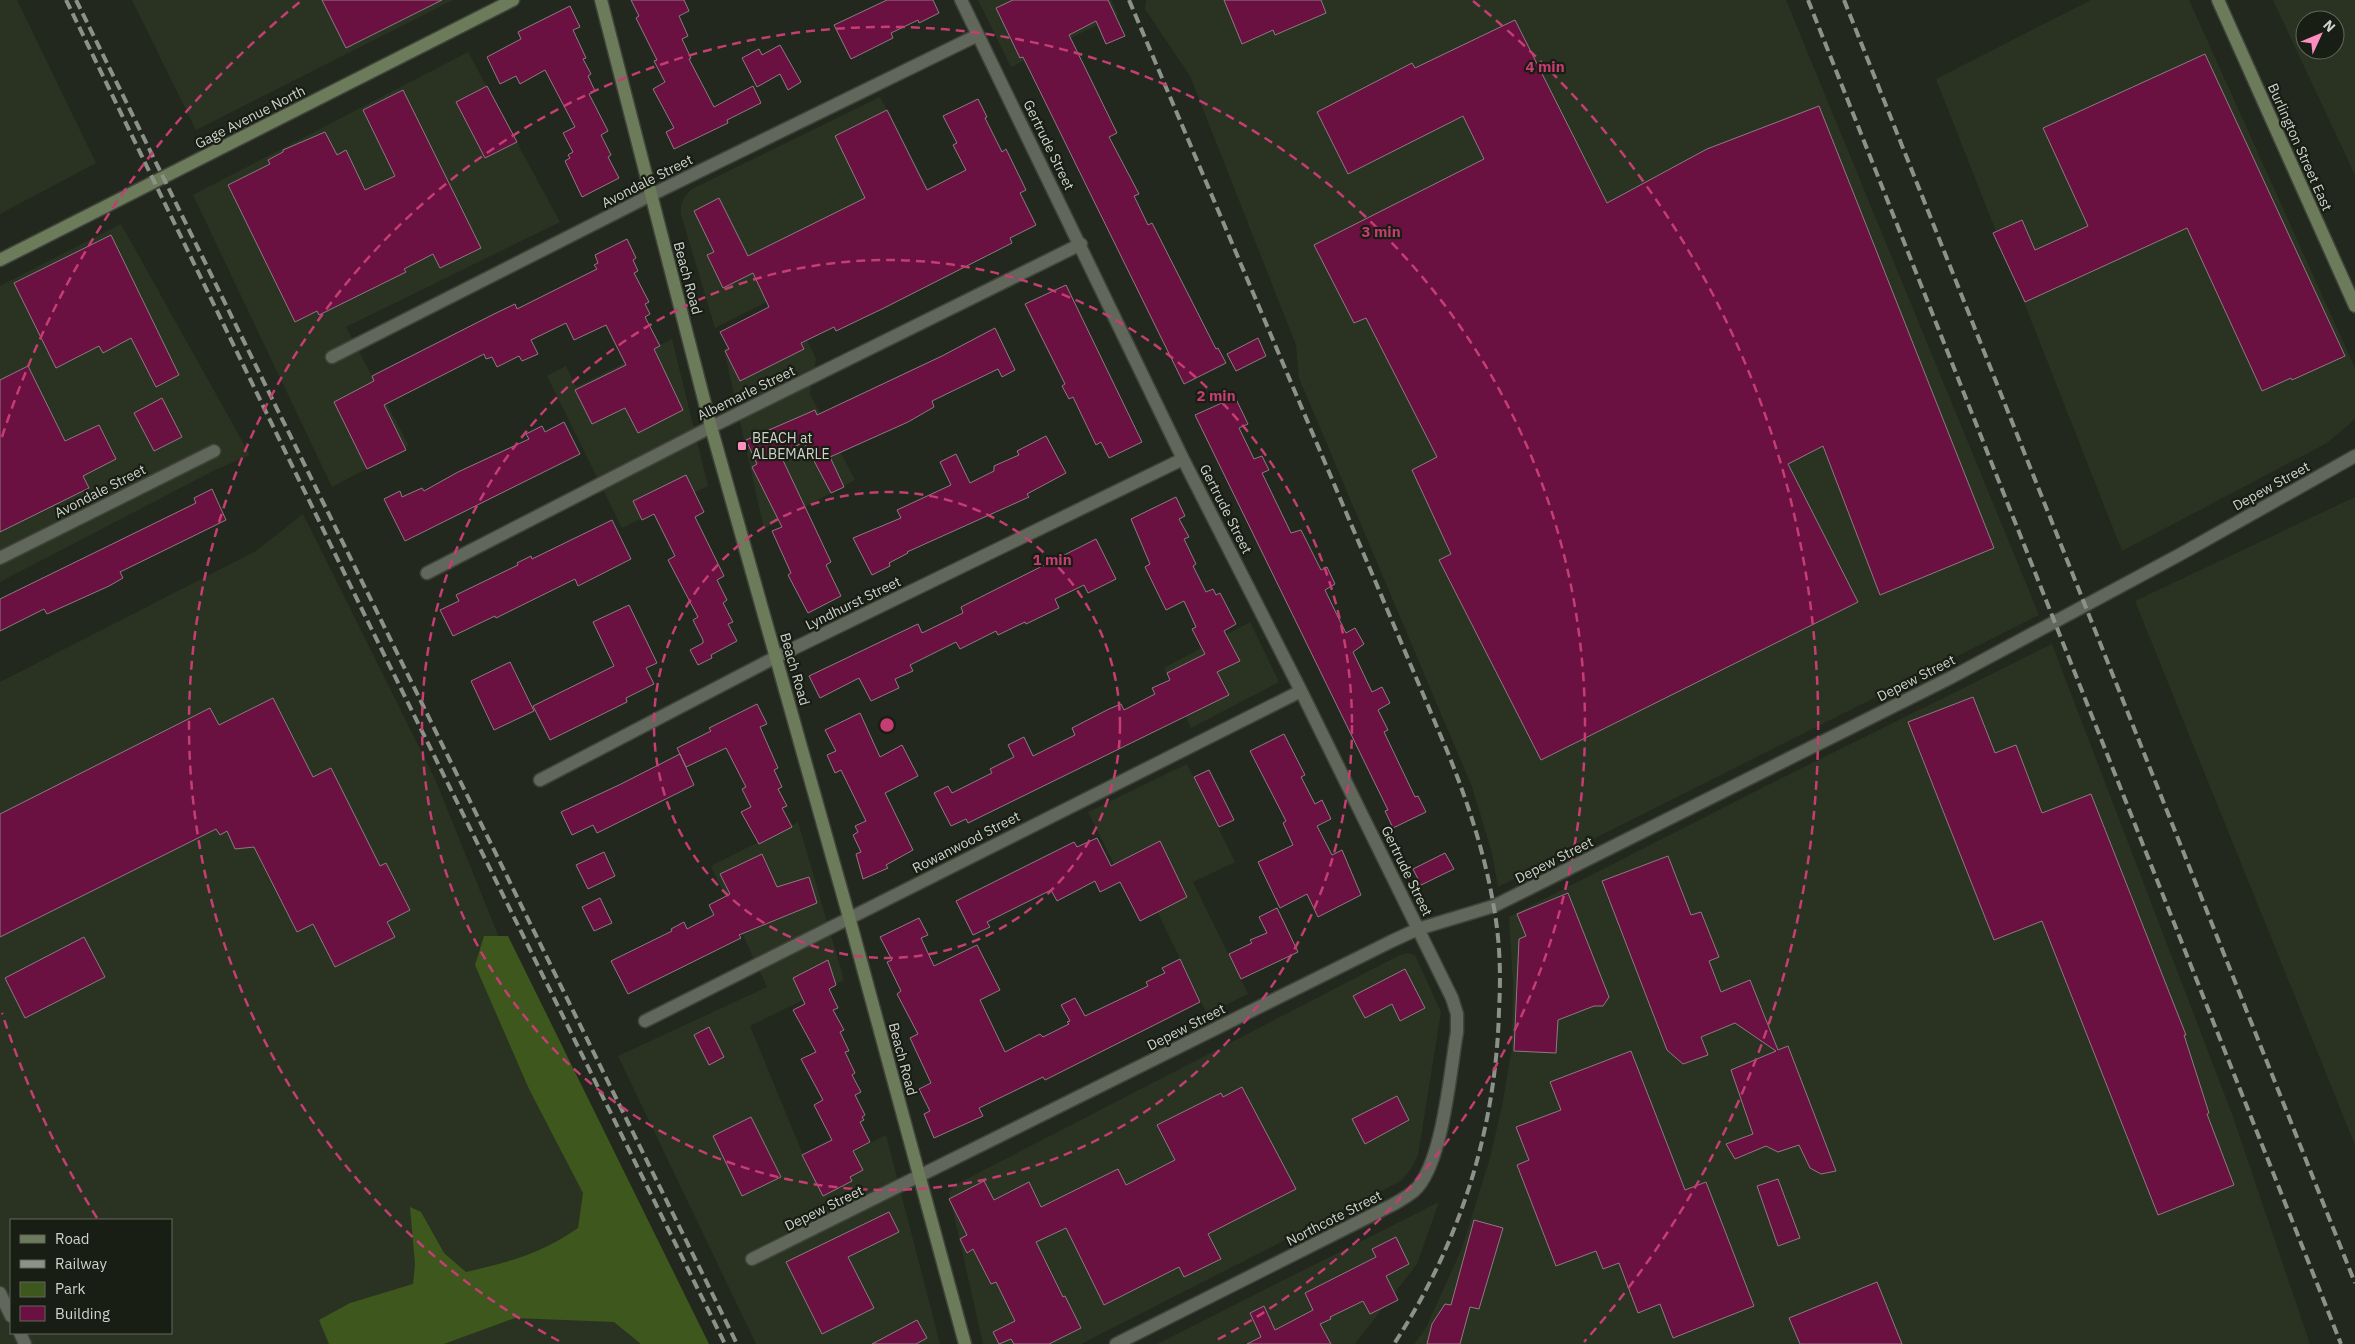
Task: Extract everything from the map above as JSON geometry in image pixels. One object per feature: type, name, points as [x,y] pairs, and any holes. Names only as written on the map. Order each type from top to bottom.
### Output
[{"type":"street","name":"Gage Avenue North","points":[[0,260],[513,0]]},
{"type":"street","name":"Beach Road","points":[[602,0],[650,196],[711,427],[849,918],[965,1344]]},
{"type":"street","name":"Gertrude Street","points":[[961,0],[1081,244],[1183,459],[1302,691],[1452,998],[1457,1014],[1458,1032]]},
{"type":"street","name":"Burlington Street East","points":[[2218,0],[2355,306]]},
{"type":"street","name":"Avondale Street","points":[[332,357],[650,196],[978,35]]},
{"type":"street","name":"Albemarle Street","points":[[427,573],[711,427],[1081,244]]},
{"type":"street","name":"Avondale Street","points":[[0,558],[214,451]]},
{"type":"street","name":"Depew Street","points":[[752,1259],[919,1178],[1418,929],[1494,906],[1941,682],[2179,555],[2355,456]]},
{"type":"street","name":"Lyndhurst Street","points":[[540,780],[776,657],[1183,459]]},
{"type":"street","name":"Rowanwood Street","points":[[645,1021],[1302,691]]},
{"type":"street","name":"Northcote Street","points":[[1116,1344],[1394,1204],[1415,1190],[1429,1169],[1437,1148],[1458,1032]]},
{"type":"street","points":[[0,1293],[10,1314]]},
{"type":"shaded area","points":[[0,0],[17,0],[96,163],[0,214]]},
{"type":"shaded area","points":[[132,0],[453,0],[196,130]]},
{"type":"shaded area","points":[[978,0],[1111,0],[1118,15],[1011,67]]},
{"type":"shaded area","points":[[1146,0],[1786,0],[2039,615],[1498,887],[1492,853],[1472,787],[1299,378],[1296,345],[1190,76],[1145,9]]},
{"type":"shaded area","points":[[2091,0],[2189,0],[2355,368],[2355,419],[2327,443],[2122,551],[1936,79]]},
{"type":"shaded area","points":[[2273,0],[2355,0],[2355,175],[2301,60],[2345,60],[2345,10],[2295,10],[2295,47]]},
{"type":"shaded area","points":[[468,52],[560,222],[346,327],[409,446],[332,487],[193,195]]},
{"type":"shaded area","points":[[880,97],[941,214],[715,328],[681,214],[681,205],[685,196],[692,189]]},
{"type":"shaded area","points":[[121,224],[250,455],[215,470],[0,582],[0,286]]},
{"type":"shaded area","points":[[795,315],[816,359],[810,394],[855,480],[764,529],[724,349]]},
{"type":"shaded area","points":[[672,339],[708,486],[622,528],[547,376],[566,366],[576,387]]},
{"type":"shaded area","points":[[2355,497],[2355,1145],[2135,601]]},
{"type":"shaded area","points":[[303,514],[435,779],[663,1344],[0,1344],[0,682],[256,551]]},
{"type":"shaded area","points":[[1250,622],[1279,682],[1191,728],[1164,668]]},
{"type":"shaded area","points":[[2052,644],[2232,1114],[2310,1344],[1414,1344],[1426,1328],[1462,1248],[1490,1158],[1502,1106],[1512,1048],[1513,983],[1509,917],[1768,785]]},
{"type":"shaded area","points":[[1187,764],[1235,862],[1193,882],[1248,994],[1207,1014],[1157,911],[1141,918],[1088,812]]},
{"type":"shaded area","points":[[798,822],[844,980],[750,1026],[811,1174],[886,1135],[940,1344],[756,1344],[618,1056],[767,987],[711,866]]},
{"type":"shaded area","points":[[1408,953],[1415,955],[1441,1012],[1418,1155],[1411,1169],[1401,1181],[1081,1344],[983,1344],[949,1193],[955,1185],[1400,955]]},
{"type":"shaded area","points":[[1439,1202],[1417,1264],[1355,1344],[1157,1344]]},
{"type":"green space","points":[[484,936],[508,936],[709,1344],[641,1344],[614,1322],[515,1318],[444,1344],[329,1344],[319,1320],[350,1303],[413,1284],[415,1264],[410,1207],[421,1212],[444,1253],[466,1272],[496,1265],[538,1251],[578,1228],[583,1193],[529,1089],[475,965]]},
{"type":"building","points":[[322,0],[442,0],[346,48]]},
{"type":"building","points":[[631,0],[684,0],[689,11],[679,16],[688,36],[682,39],[691,58],[689,59],[714,107],[753,86],[761,103],[727,120],[728,123],[674,149],[666,132],[674,128],[653,89],[665,82],[654,61],[657,60],[636,18],[639,16]]},
{"type":"building","points":[[887,0],[933,0],[939,13],[919,23],[918,20],[891,33],[893,38],[851,59],[834,25]]},
{"type":"building","points":[[1013,0],[1108,0],[1125,36],[1106,44],[1096,21],[1069,35],[1117,133],[1109,137],[1139,194],[1134,196],[1148,225],[1152,223],[1216,349],[1218,348],[1226,363],[1184,384],[1023,57],[1020,58],[996,8]]},
{"type":"building","points":[[1224,0],[1321,0],[1326,13],[1275,35],[1273,30],[1242,44]]},
{"type":"building","points":[[570,6],[580,27],[573,30],[586,58],[583,59],[591,74],[588,76],[595,91],[589,94],[608,131],[601,135],[611,155],[608,157],[619,178],[582,197],[565,161],[570,158],[568,155],[573,152],[563,133],[575,127],[545,70],[520,84],[516,76],[500,84],[487,57],[521,39],[518,32]]},
{"type":"building","points":[[1515,20],[1607,203],[1707,149],[1819,106],[1994,548],[1880,595],[1823,446],[1788,464],[1858,602],[1541,760],[1439,560],[1451,554],[1412,470],[1437,457],[1366,318],[1354,323],[1314,245],[1484,159],[1463,116],[1348,174],[1317,112],[1412,63],[1415,68]]},
{"type":"building","points":[[780,45],[801,82],[788,90],[780,74],[757,87],[742,58],[759,49],[762,55]]},
{"type":"building","points":[[2205,54],[2345,356],[2292,380],[2291,378],[2262,391],[2187,228],[2025,302],[1993,233],[2022,220],[2035,250],[2088,226],[2043,128]]},
{"type":"building","points":[[487,86],[517,142],[485,158],[456,102]]},
{"type":"building","points":[[403,90],[481,248],[440,268],[433,254],[404,269],[406,272],[319,315],[317,311],[295,322],[228,185],[270,164],[268,160],[283,152],[283,150],[325,132],[337,155],[346,150],[365,190],[395,176],[363,110]]},
{"type":"building","points":[[978,99],[1002,152],[1006,149],[1026,190],[1020,193],[1036,225],[1010,238],[1012,243],[884,308],[836,331],[834,327],[801,343],[804,349],[740,381],[725,351],[729,349],[720,332],[769,307],[753,273],[723,288],[707,255],[714,252],[694,211],[719,198],[748,256],[865,198],[835,136],[887,110],[927,190],[966,170],[953,145],[957,143],[943,116]]},
{"type":"building","points":[[111,235],[179,375],[156,387],[131,338],[103,353],[99,346],[56,368],[14,283]]},
{"type":"building","points":[[627,239],[636,258],[633,260],[638,271],[634,273],[649,302],[645,304],[650,314],[645,317],[660,346],[654,349],[683,410],[638,433],[625,408],[592,424],[575,390],[626,365],[606,325],[574,340],[566,323],[531,340],[538,354],[522,361],[519,356],[497,367],[492,357],[486,359],[484,354],[384,405],[406,450],[367,469],[334,402],[374,381],[372,376],[494,314],[515,304],[517,309],[597,269],[594,265],[598,263],[595,255]]},
{"type":"building","points":[[1066,285],[1142,442],[1109,458],[1101,442],[1096,445],[1073,397],[1069,399],[1062,386],[1065,384],[1025,304]]},
{"type":"building","points":[[995,328],[1015,370],[1002,377],[998,369],[932,401],[934,407],[908,422],[830,457],[844,487],[831,493],[804,442],[780,454],[831,562],[826,565],[841,596],[808,613],[788,575],[791,573],[772,531],[782,527],[752,467],[757,464],[746,440],[815,410],[817,415],[942,356]]},
{"type":"building","points":[[1258,338],[1266,356],[1236,371],[1227,354]]},
{"type":"building","points":[[28,366],[65,441],[99,425],[116,459],[83,476],[89,488],[0,532],[0,380]]},
{"type":"building","points":[[1235,397],[1248,424],[1239,428],[1254,459],[1262,456],[1269,470],[1262,473],[1291,533],[1301,530],[1321,570],[1327,567],[1335,584],[1325,590],[1337,615],[1346,633],[1355,628],[1364,644],[1353,652],[1372,692],[1382,687],[1390,703],[1378,710],[1388,730],[1384,732],[1415,797],[1418,796],[1426,812],[1393,828],[1385,811],[1388,810],[1195,415]]},
{"type":"building","points":[[162,398],[182,437],[154,451],[134,413]]},
{"type":"building","points":[[564,422],[580,454],[405,541],[384,499],[400,491],[402,497],[422,488],[424,491],[458,472],[529,439],[526,434],[542,426],[545,432]]},
{"type":"building","points":[[1046,436],[1066,473],[1027,494],[1029,497],[907,552],[889,563],[890,566],[872,575],[853,538],[901,518],[897,510],[951,485],[940,462],[956,454],[970,483],[994,471],[994,466],[1019,455],[1017,451]]},
{"type":"building","points":[[686,475],[704,512],[695,517],[724,576],[717,580],[727,600],[723,603],[733,622],[728,624],[737,641],[711,655],[712,658],[698,665],[690,650],[703,643],[703,640],[693,620],[698,617],[668,560],[675,556],[654,514],[642,520],[633,501]]},
{"type":"building","points":[[212,489],[226,520],[120,572],[123,578],[109,586],[47,614],[44,609],[0,631],[0,599],[196,503],[194,498]]},
{"type":"building","points":[[1176,497],[1185,516],[1179,519],[1189,537],[1184,539],[1196,564],[1193,566],[1206,592],[1213,589],[1216,595],[1220,593],[1236,624],[1224,631],[1240,661],[1217,672],[1229,695],[968,823],[966,819],[951,826],[934,793],[948,786],[952,793],[992,773],[990,769],[1014,757],[1008,745],[1024,737],[1033,756],[1075,735],[1072,728],[1109,709],[1121,704],[1124,710],[1155,694],[1152,688],[1170,680],[1167,673],[1205,654],[1192,629],[1196,627],[1184,601],[1166,610],[1145,567],[1150,564],[1131,519]]},
{"type":"building","points":[[612,520],[631,559],[578,586],[575,579],[496,618],[495,616],[453,636],[440,610],[459,601],[456,595],[518,565],[517,563],[531,556],[532,559]]},
{"type":"building","points":[[1096,539],[1116,579],[1088,593],[1084,585],[1055,599],[1059,608],[1026,624],[1025,622],[998,635],[996,631],[960,649],[956,642],[910,665],[913,671],[895,679],[899,688],[871,701],[859,678],[820,698],[809,676],[918,624],[922,633],[963,613],[961,607]]},
{"type":"building","points":[[629,605],[657,663],[646,668],[654,684],[626,698],[627,702],[550,740],[533,706],[614,666],[593,622]]},
{"type":"building","points":[[510,662],[534,711],[494,730],[471,681]]},
{"type":"building","points":[[1973,697],[1995,753],[2016,745],[2042,813],[2091,794],[2186,1035],[2184,1035],[2209,1113],[2207,1114],[2234,1185],[2158,1215],[2042,921],[1994,940],[1908,722]]},
{"type":"building","points":[[273,698],[313,777],[331,768],[380,866],[386,863],[410,910],[387,922],[395,937],[335,967],[313,924],[297,932],[254,847],[235,849],[227,831],[220,835],[216,829],[0,937],[0,814],[210,708],[219,725]]},
{"type":"building","points":[[757,704],[767,724],[760,727],[778,768],[774,770],[782,787],[778,789],[787,806],[782,808],[792,827],[759,844],[741,812],[751,807],[742,789],[746,787],[726,748],[686,767],[677,748],[711,731],[709,728]]},
{"type":"building","points":[[860,713],[880,757],[902,745],[918,776],[885,793],[913,850],[886,865],[888,868],[863,879],[856,854],[861,852],[853,835],[858,832],[855,826],[866,821],[841,770],[835,773],[827,755],[836,751],[825,730]]},
{"type":"building","points":[[1284,734],[1305,775],[1301,777],[1315,804],[1322,800],[1331,819],[1317,826],[1332,855],[1342,850],[1361,895],[1318,917],[1307,894],[1280,908],[1258,862],[1293,845],[1283,823],[1286,821],[1250,751]]},
{"type":"building","points":[[680,754],[694,785],[597,833],[593,825],[572,835],[561,812]]},
{"type":"building","points":[[1209,770],[1234,820],[1219,827],[1194,777]]},
{"type":"building","points":[[1097,838],[1111,866],[1160,841],[1187,897],[1140,921],[1120,882],[1100,892],[1095,881],[1057,901],[1051,890],[987,922],[990,927],[973,935],[956,901],[1074,842],[1077,847]]},
{"type":"building","points":[[604,852],[615,876],[588,889],[576,865]]},
{"type":"building","points":[[1445,853],[1454,869],[1421,885],[1413,869]]},
{"type":"building","points":[[762,854],[777,887],[809,877],[817,903],[739,935],[741,938],[628,994],[611,961],[672,931],[671,929],[684,922],[687,929],[714,915],[709,905],[730,894],[720,874]]},
{"type":"building","points":[[1668,856],[1691,915],[1701,912],[1719,957],[1709,961],[1721,992],[1750,980],[1778,1050],[1788,1046],[1836,1171],[1821,1174],[1810,1168],[1799,1145],[1778,1152],[1766,1146],[1735,1159],[1726,1144],[1753,1134],[1731,1070],[1776,1051],[1735,1023],[1701,1037],[1708,1055],[1683,1064],[1667,1050],[1602,881]]},
{"type":"building","points":[[1568,893],[1609,997],[1603,1006],[1594,1006],[1558,1020],[1556,1053],[1514,1051],[1519,939],[1526,936],[1517,914]]},
{"type":"building","points":[[600,898],[612,923],[594,931],[582,907]]},
{"type":"building","points":[[1277,908],[1298,952],[1241,979],[1229,954],[1252,943],[1250,940],[1267,933],[1259,917]]},
{"type":"building","points":[[919,918],[928,935],[921,938],[934,966],[977,945],[1000,990],[980,1000],[1005,1052],[1040,1034],[1043,1037],[1069,1024],[1067,1022],[1070,1021],[1061,1005],[1075,998],[1085,1016],[1148,986],[1146,982],[1165,973],[1162,968],[1180,959],[1200,1002],[1045,1080],[1043,1077],[979,1108],[983,1116],[934,1138],[924,1114],[930,1111],[919,1089],[931,1083],[910,1038],[918,1034],[897,994],[901,991],[887,962],[892,960],[880,937]]},
{"type":"building","points":[[84,937],[105,977],[25,1018],[5,978]]},
{"type":"building","points":[[828,960],[836,985],[829,989],[838,1008],[833,1010],[844,1030],[840,1032],[849,1051],[845,1052],[855,1073],[852,1075],[861,1092],[855,1095],[865,1115],[862,1117],[864,1120],[860,1122],[870,1142],[853,1151],[863,1170],[850,1177],[852,1181],[823,1196],[802,1155],[832,1140],[814,1105],[823,1100],[801,1059],[816,1052],[793,1010],[805,1004],[793,978]]},
{"type":"building","points":[[1405,969],[1425,1008],[1400,1021],[1392,1004],[1365,1018],[1353,996]]},
{"type":"building","points":[[709,1027],[724,1057],[709,1065],[694,1035]]},
{"type":"building","points":[[1631,1051],[1685,1190],[1706,1182],[1754,1306],[1673,1338],[1660,1304],[1638,1313],[1619,1263],[1603,1269],[1596,1251],[1556,1266],[1517,1165],[1529,1160],[1516,1127],[1561,1110],[1550,1082]]},
{"type":"building","points":[[1242,1087],[1296,1189],[1208,1234],[1221,1259],[1184,1277],[1179,1267],[1104,1305],[1066,1228],[1036,1242],[1063,1297],[1065,1296],[1081,1328],[1049,1344],[1014,1344],[1011,1339],[999,1344],[993,1332],[1015,1321],[996,1282],[991,1284],[973,1249],[967,1253],[960,1239],[967,1235],[949,1199],[984,1181],[994,1200],[1029,1182],[1041,1207],[1118,1169],[1126,1185],[1175,1160],[1157,1125],[1221,1093],[1223,1097]]},
{"type":"building","points":[[1397,1096],[1409,1120],[1365,1144],[1352,1119]]},
{"type":"building","points":[[751,1117],[781,1177],[742,1196],[713,1136]]},
{"type":"building","points":[[1778,1179],[1800,1238],[1778,1246],[1757,1186]]},
{"type":"building","points":[[889,1212],[899,1232],[848,1257],[874,1308],[822,1334],[786,1262]]},
{"type":"building","points":[[1474,1220],[1503,1228],[1479,1309],[1470,1307],[1460,1344],[1427,1344],[1432,1324],[1445,1304],[1451,1305]]},
{"type":"building","points":[[1396,1237],[1409,1264],[1386,1276],[1398,1300],[1370,1314],[1363,1301],[1330,1317],[1331,1319],[1320,1324],[1331,1344],[1247,1344],[1261,1337],[1250,1313],[1264,1306],[1275,1330],[1313,1310],[1305,1293],[1376,1257],[1372,1249]]},
{"type":"building","points":[[1877,1282],[1902,1344],[1800,1344],[1789,1318]]},
{"type":"building","points":[[917,1320],[927,1338],[916,1344],[872,1344]]},
{"type":"railway","points":[[66,0],[370,626],[725,1344]]},
{"type":"railway","points":[[76,0],[737,1344]]},
{"type":"railway","points":[[1129,0],[1448,753],[1475,829],[1490,888],[1499,946],[1500,997],[1491,1099],[1482,1142],[1470,1184],[1438,1266],[1394,1344]]},
{"type":"railway","points":[[1808,0],[2341,1344]]},
{"type":"railway","points":[[1844,0],[2355,1283]]},
{"type":"place","name":"BEACH at ALBEMARLE","points":[[742,446]]}]
